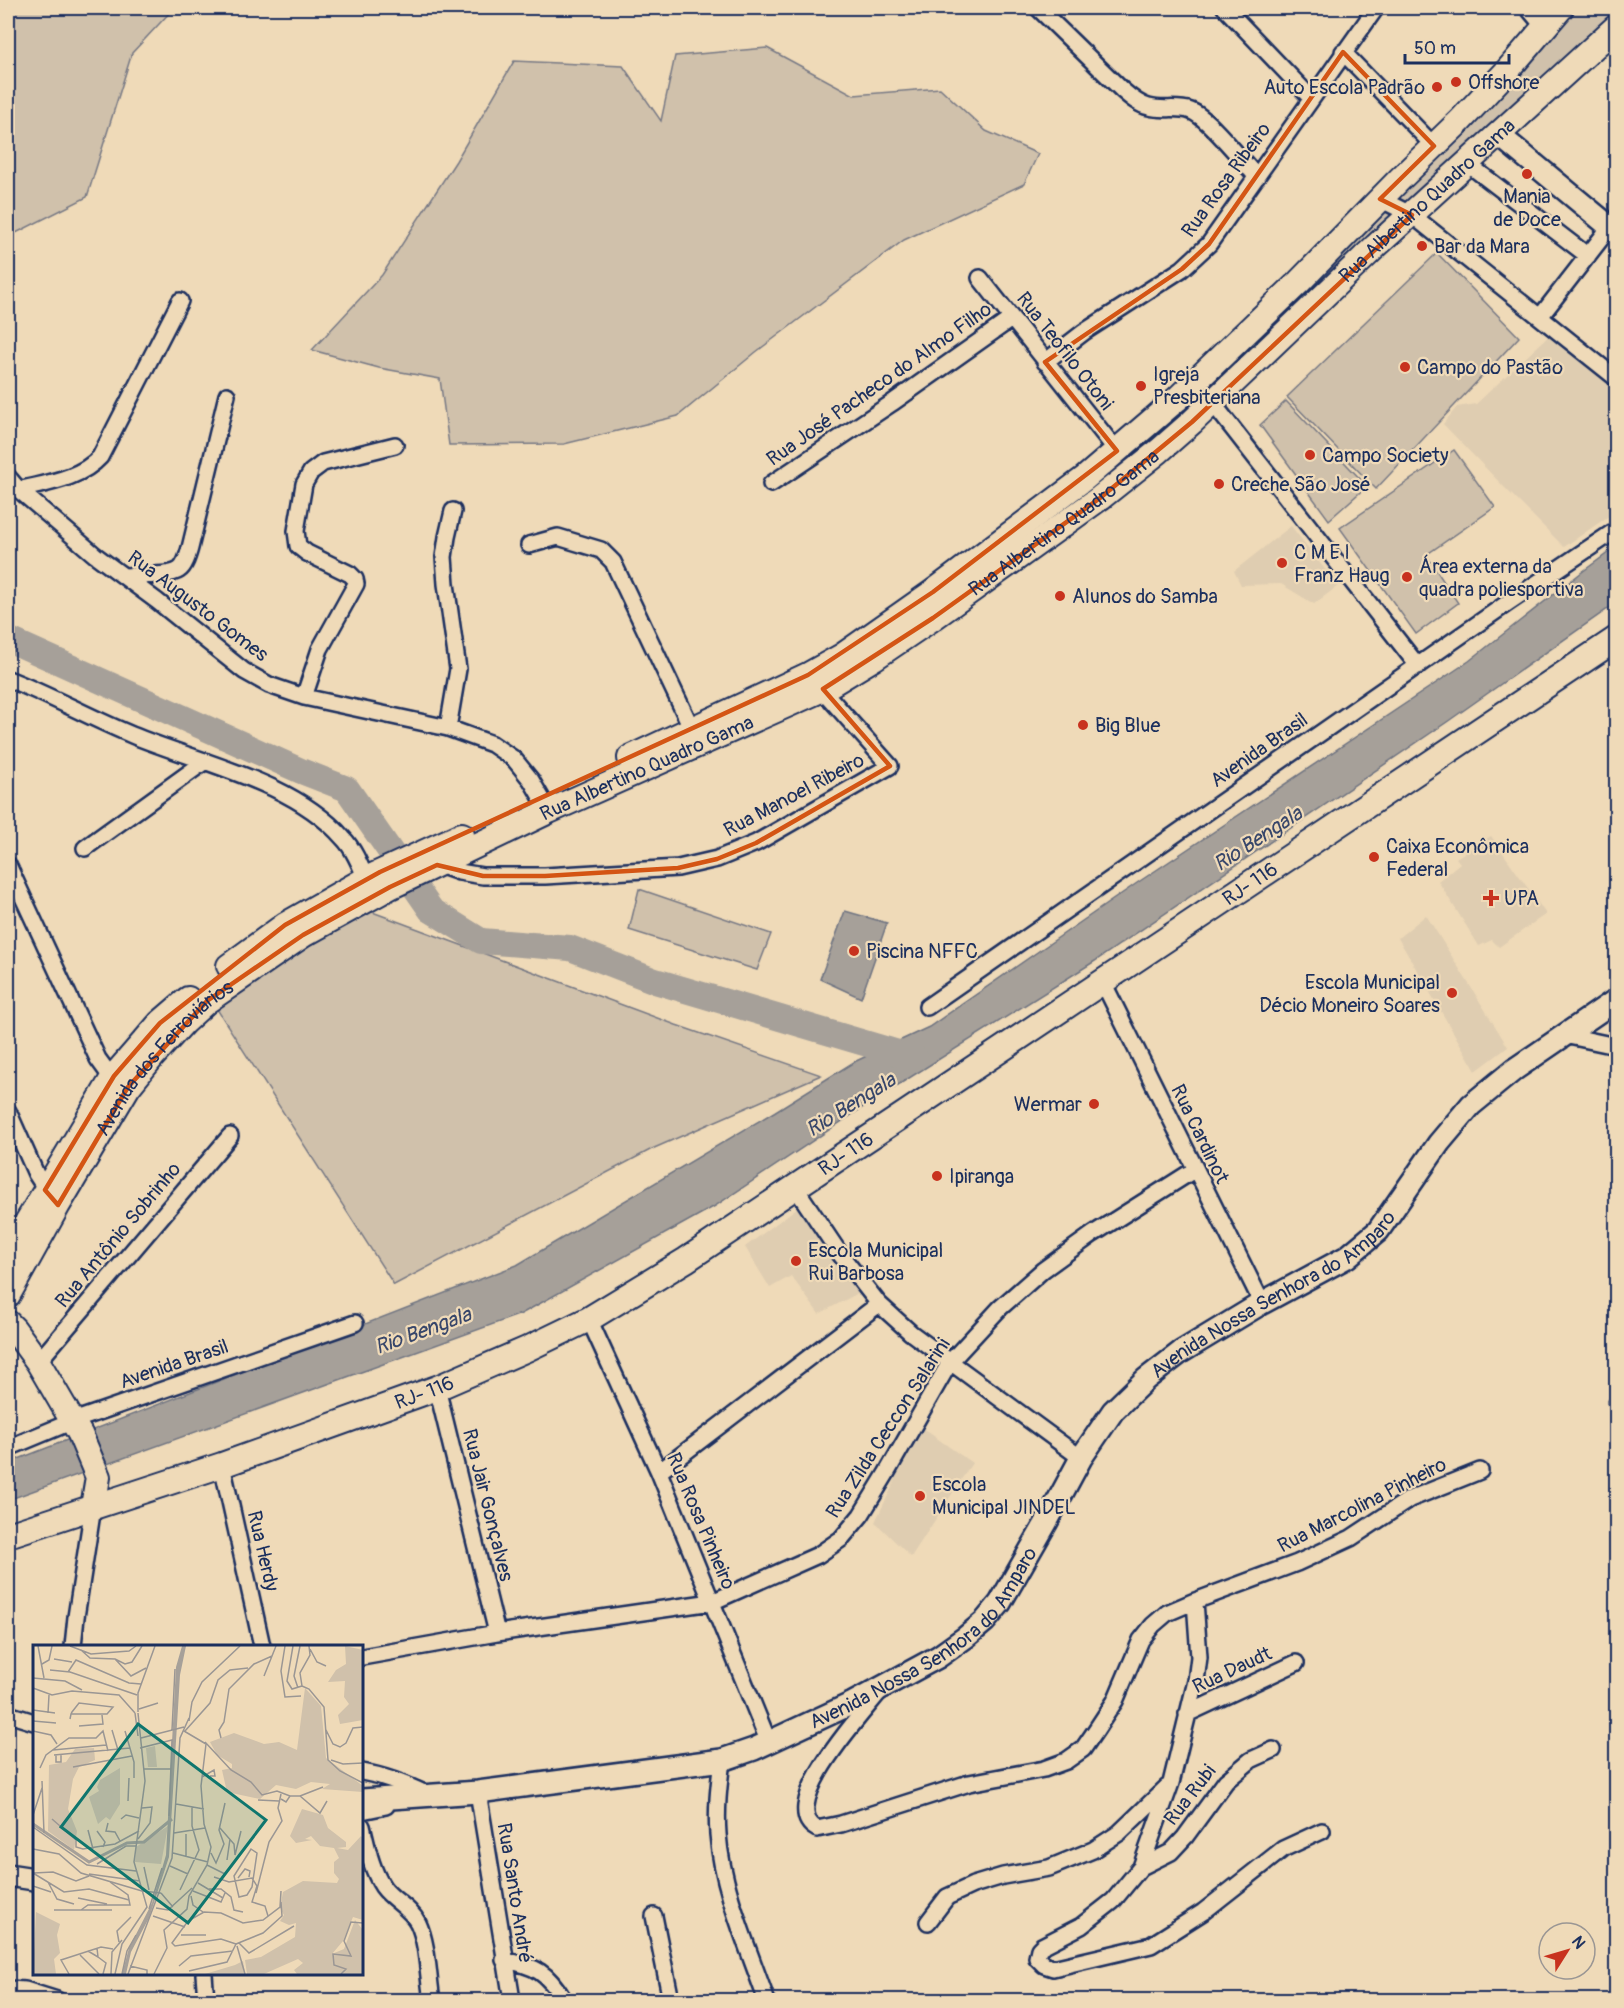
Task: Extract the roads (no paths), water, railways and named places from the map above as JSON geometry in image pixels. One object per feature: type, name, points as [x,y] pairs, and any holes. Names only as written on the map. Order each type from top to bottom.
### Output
[{"type":"main road","name":"Rua Albertino Quadro Gama","points":[[51,1198],[121,1082],[160,1023],[215,976],[285,925],[815,682],[842,656],[933,592],[1085,478],[1213,365],[1299,282],[1506,72],[1561,8]]},
{"type":"main road","name":"Rua Albertino Quadro Gama","points":[[546,804],[692,729],[874,658],[1100,498],[1159,451],[1376,246],[1617,27]]},
{"type":"main road","points":[[1085,478],[1100,498]]},
{"type":"main road","name":"RJ- 116","points":[[8,1535],[222,1465],[437,1388],[527,1349],[589,1318],[686,1260],[1617,639]]},
{"type":"main road","points":[[8,1254],[51,1198]]},
{"type":"main road","points":[[8,1295],[51,1198]]},
{"type":"main road","points":[[8,1323],[38,1362],[76,1428],[98,1477],[93,1507]]},
{"type":"street","points":[[1038,8],[1135,101],[1150,108],[1175,107],[1193,111],[1257,177]]},
{"type":"street","points":[[1225,8],[1311,98]]},
{"type":"street","name":"Rua Rosa Ribeiro","points":[[1045,362],[1084,332],[1182,269],[1209,244],[1376,8]]},
{"type":"street","points":[[1528,8],[1544,27]]},
{"type":"street","points":[[1343,52],[1434,146]]},
{"type":"street","points":[[1499,135],[1614,229],[1588,256],[1540,317]]},
{"type":"street","points":[[1468,164],[1588,256]]},
{"type":"street","points":[[1380,198],[1412,215],[1617,378]]},
{"type":"street","name":"Rua Teofilo Otoni","points":[[980,278],[1117,450]]},
{"type":"street","points":[[19,490],[80,473],[92,467],[100,458],[180,302]]},
{"type":"street","name":"Rua José Pacheco do Almo Filho","points":[[771,484],[892,403],[1011,319]]},
{"type":"street","points":[[124,576],[171,573],[180,570],[185,562],[227,395]]},
{"type":"street","points":[[1212,402],[1418,666]]},
{"type":"street","points":[[304,697],[320,649],[356,585],[355,579],[350,574],[307,553],[298,546],[296,531],[304,484],[311,472],[323,463],[395,446]]},
{"type":"street","name":"Rua Augusto Gomes","points":[[8,477],[19,490],[95,555],[244,670],[269,685],[304,697],[448,728],[492,744],[514,759],[546,804]]},
{"type":"street","points":[[448,728],[458,669],[444,557],[453,511]]},
{"type":"street","name":"Avenida Brasil","points":[[927,1007],[1617,530]]},
{"type":"street","points":[[529,545],[558,537],[601,550],[613,562],[692,729]]},
{"type":"street","points":[[8,678],[132,735],[297,799],[323,818],[345,839],[377,883]]},
{"type":"street","name":"Rua Manoel Ribeiro","points":[[419,864],[483,876],[545,876],[667,868],[717,859],[756,843],[890,766],[815,682]]},
{"type":"street","points":[[85,848],[204,762]]},
{"type":"street","points":[[8,865],[98,1059],[121,1082]]},
{"type":"street","name":"Rua Cardinot","points":[[1103,982],[1194,1170],[1262,1303]]},
{"type":"street","name":"Avenida Nossa Senhora do Amparo","points":[[363,1800],[478,1792],[722,1760],[768,1743],[882,1689],[938,1656],[966,1637],[1000,1603],[1080,1458],[1113,1411],[1146,1379],[1181,1352],[1262,1303],[1347,1257],[1378,1231],[1439,1143],[1471,1105],[1515,1069],[1617,1000]]},
{"type":"street","points":[[1564,1035],[1617,1046]]},
{"type":"street","points":[[8,1111],[36,1174],[51,1198]]},
{"type":"street","name":"Rua Antônio Sobrinho","points":[[38,1362],[230,1136]]},
{"type":"street","name":"Rua Zilda Ceccon Salarini","points":[[363,1657],[497,1633],[712,1602],[818,1555],[841,1539],[861,1515],[950,1362],[1000,1308],[1043,1270],[1093,1234],[1194,1170]]},
{"type":"street","points":[[795,1187],[840,1254],[879,1304],[910,1333],[1080,1458]]},
{"type":"street","points":[[659,1473],[879,1304]]},
{"type":"street","name":"Rua Rosa Pinheiro","points":[[589,1318],[659,1473],[768,1743]]},
{"type":"street","name":"Avenida Brasil","points":[[8,1448],[76,1428],[355,1323]]},
{"type":"street","name":"Rua Jair Gonçalves","points":[[437,1388],[497,1633]]},
{"type":"street","name":"Rua Herdy","points":[[222,1465],[262,1645]]},
{"type":"street","name":"Rua Marcolina Pinheiro","points":[[882,1689],[820,1767],[808,1793],[805,1815],[808,1822],[817,1829],[841,1824],[969,1783],[1044,1769],[1066,1761],[1083,1749],[1115,1701],[1141,1640],[1167,1613],[1297,1563],[1351,1538],[1410,1499],[1480,1471]]},
{"type":"street","points":[[73,1645],[93,1507]]},
{"type":"street","points":[[1195,1601],[1199,1656],[1196,1681],[1186,1714],[1171,1783],[1141,1867],[1113,1901],[1082,1926],[1042,1946],[1037,1953],[1039,1963],[1048,1967],[1060,1966],[1151,1945],[1203,1912],[1283,1849],[1322,1831]]},
{"type":"street","name":"Rua Daudt","points":[[1186,1714],[1296,1663]]},
{"type":"street","points":[[8,1714],[33,1722]]},
{"type":"street","name":"Rua Rubi","points":[[1141,1867],[1171,1852],[1185,1837],[1226,1781],[1251,1760],[1273,1750]]},
{"type":"street","points":[[722,1760],[717,1805],[718,1836],[727,1883],[766,1999]]},
{"type":"street","points":[[363,1772],[403,1783],[430,1796]]},
{"type":"street","points":[[927,1922],[947,1897],[973,1885],[1003,1876],[1049,1868],[1093,1850],[1119,1833],[1171,1783]]},
{"type":"street","name":"Rua Santo André","points":[[478,1792],[512,2001]]},
{"type":"street","points":[[363,1811],[430,1796]]},
{"type":"street","points":[[363,1830],[375,1872],[384,1888],[410,1912],[418,1923],[422,1935],[432,2001]]},
{"type":"street","points":[[8,1875],[33,1879]]},
{"type":"street","points":[[654,1916],[671,1998]]},
{"type":"street","points":[[504,1960],[539,1970],[553,1983],[564,2001]]},
{"type":"street","points":[[204,1975],[206,2001]]},
{"type":"street","points":[[8,1989],[25,1990],[57,2001]]},
{"type":"water","name":"Rio Bengala","points":[[1616,547],[1616,603],[1447,722],[1095,961],[871,1102],[715,1206],[521,1314],[8,1500],[8,1463],[517,1265],[854,1062],[929,1027],[1137,883],[1469,661]]},
{"type":"water","name":"Piscina NFFC","points":[[845,911],[887,923],[861,998],[820,979]]},
{"type":"waterway","points":[[8,639],[301,771],[347,789],[431,910],[481,941],[570,948],[655,981],[915,1058]]},
{"type":"place","name":"Offshore","points":[[1456,82]]},
{"type":"place","name":"Auto Escola Padrão","points":[[1437,87]]},
{"type":"place","name":"Mania de Doce","points":[[1527,174]]},
{"type":"place","name":"Bar da Mara","points":[[1422,246]]},
{"type":"place","name":"Campo do Pastão","points":[[1405,367]]},
{"type":"place","name":"Igreja Presbiteriana","points":[[1141,386]]},
{"type":"place","name":"Campo Society","points":[[1310,455]]},
{"type":"place","name":"Creche São José","points":[[1219,484]]},
{"type":"place","name":"C M E I Franz Haug","points":[[1282,563]]},
{"type":"place","name":"Área externa da quadra poliesportiva","points":[[1407,577]]},
{"type":"place","name":"Alunos do Samba","points":[[1060,596]]},
{"type":"place","name":"Big Blue","points":[[1083,725]]},
{"type":"place","name":"Caixa Econômica Federal","points":[[1374,857]]},
{"type":"place","name":"UPA","points":[[1491,898]]},
{"type":"place","name":"Piscina NFFC","points":[[854,951]]},
{"type":"place","name":"Escola Municipal Décio Moneiro Soares","points":[[1452,993]]},
{"type":"place","name":"Wermar","points":[[1094,1104]]},
{"type":"place","name":"Ipiranga","points":[[937,1176]]},
{"type":"place","name":"Escola Municipal Rui Barbosa","points":[[796,1261]]},
{"type":"place","name":"Escola Municipal JINDEL","points":[[920,1496]]}]
